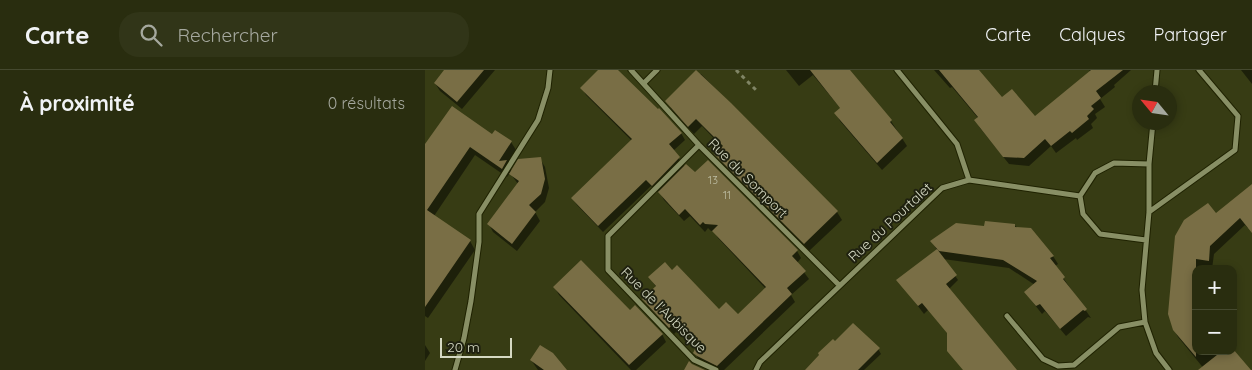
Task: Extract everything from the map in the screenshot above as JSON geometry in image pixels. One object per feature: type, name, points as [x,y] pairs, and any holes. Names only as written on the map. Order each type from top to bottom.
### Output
[{"type":"street","points":[[455,370],[471,302],[479,242],[479,214],[538,120],[548,88],[550,70]]},
{"type":"street","name":"Rue du Somport","points":[[631,70],[699,145],[839,285]]},
{"type":"street","points":[[644,83],[657,70]]},
{"type":"street","points":[[897,70],[957,144],[969,180]]},
{"type":"street","points":[[1156,85],[1157,70]]},
{"type":"street","points":[[1149,212],[1235,150],[1238,116],[1199,70]]},
{"type":"street","points":[[1152,130],[1149,164],[1149,212],[1142,290],[1145,322],[1156,353],[1169,370]]},
{"type":"street","name":"Rue de l'Aubisque","points":[[699,145],[608,236],[608,270],[694,360],[716,370]]},
{"type":"street","points":[[1147,240],[1100,234],[1083,214],[1080,196],[1095,173],[1114,163],[1149,164]]},
{"type":"street","name":"Rue du Pourtalet","points":[[756,370],[760,362],[942,188],[969,180],[1080,196]]},
{"type":"street","points":[[1007,316],[1043,359],[1058,368],[1074,365],[1119,327],[1145,322]]},
{"type":"path","points":[[736,70],[758,92]]},
{"type":"building","points":[[444,70],[484,70],[457,102],[434,83]]},
{"type":"building","points":[[598,70],[618,70],[659,108],[682,133],[669,144],[680,157],[652,186],[646,180],[598,226],[571,198],[632,139],[580,88]]},
{"type":"building","points":[[696,70],[838,211],[804,244],[714,154],[723,146],[696,119],[688,127],[665,101]]},
{"type":"building","points":[[810,70],[850,70],[892,120],[890,122],[903,138],[877,163],[834,113],[840,108]]},
{"type":"building","points":[[939,70],[979,70],[1002,97],[1012,89],[1035,116],[1091,70],[1123,70],[1096,91],[1101,98],[1091,106],[1094,109],[1087,116],[1089,119],[1072,133],[1070,131],[1051,146],[1045,139],[1024,158],[1003,157],[974,120],[978,117]]},
{"type":"building","points":[[452,106],[492,134],[495,130],[512,141],[499,161],[507,160],[502,169],[470,147],[427,210],[471,240],[425,307],[425,144]]},
{"type":"building","points":[[541,157],[545,179],[541,194],[529,205],[536,212],[512,244],[487,224],[519,181],[509,174],[518,159]]},
{"type":"building","points":[[708,160],[798,250],[792,256],[806,271],[787,288],[792,294],[717,366],[693,353],[698,343],[677,321],[669,328],[642,299],[656,286],[648,277],[665,262],[672,270],[677,265],[719,309],[726,302],[738,314],[766,287],[712,231],[718,225],[705,224],[703,222],[700,225],[685,209],[679,215],[658,192],[686,164],[695,172]]},
{"type":"building","points":[[1252,184],[1252,233],[1240,218],[1210,246],[1209,261],[1196,259],[1196,265],[1192,265],[1192,352],[1173,330],[1168,314],[1175,236],[1184,220],[1208,203],[1216,213]]},
{"type":"building","points":[[985,221],[1015,224],[1015,227],[1031,228],[1054,256],[1050,258],[1065,277],[1063,279],[1087,309],[1083,310],[1060,329],[1040,304],[1036,306],[1024,292],[1037,281],[1003,260],[939,251],[930,241],[956,223],[984,226]]},
{"type":"building","points":[[937,249],[957,275],[946,284],[1017,370],[963,370],[947,351],[947,333],[922,303],[918,306],[896,280]]},
{"type":"building","points":[[581,260],[630,310],[635,305],[663,334],[629,365],[553,287]]},
{"type":"building","points":[[853,323],[880,348],[858,370],[805,370],[819,355],[818,353],[833,339],[835,341]]},
{"type":"building","points":[[540,345],[553,353],[567,370],[544,370],[530,360]]},
{"type":"building","points":[[1237,354],[1251,370],[1198,370],[1217,355]]},
{"type":"building","points":[[689,361],[692,364],[705,370],[684,370]]}]
